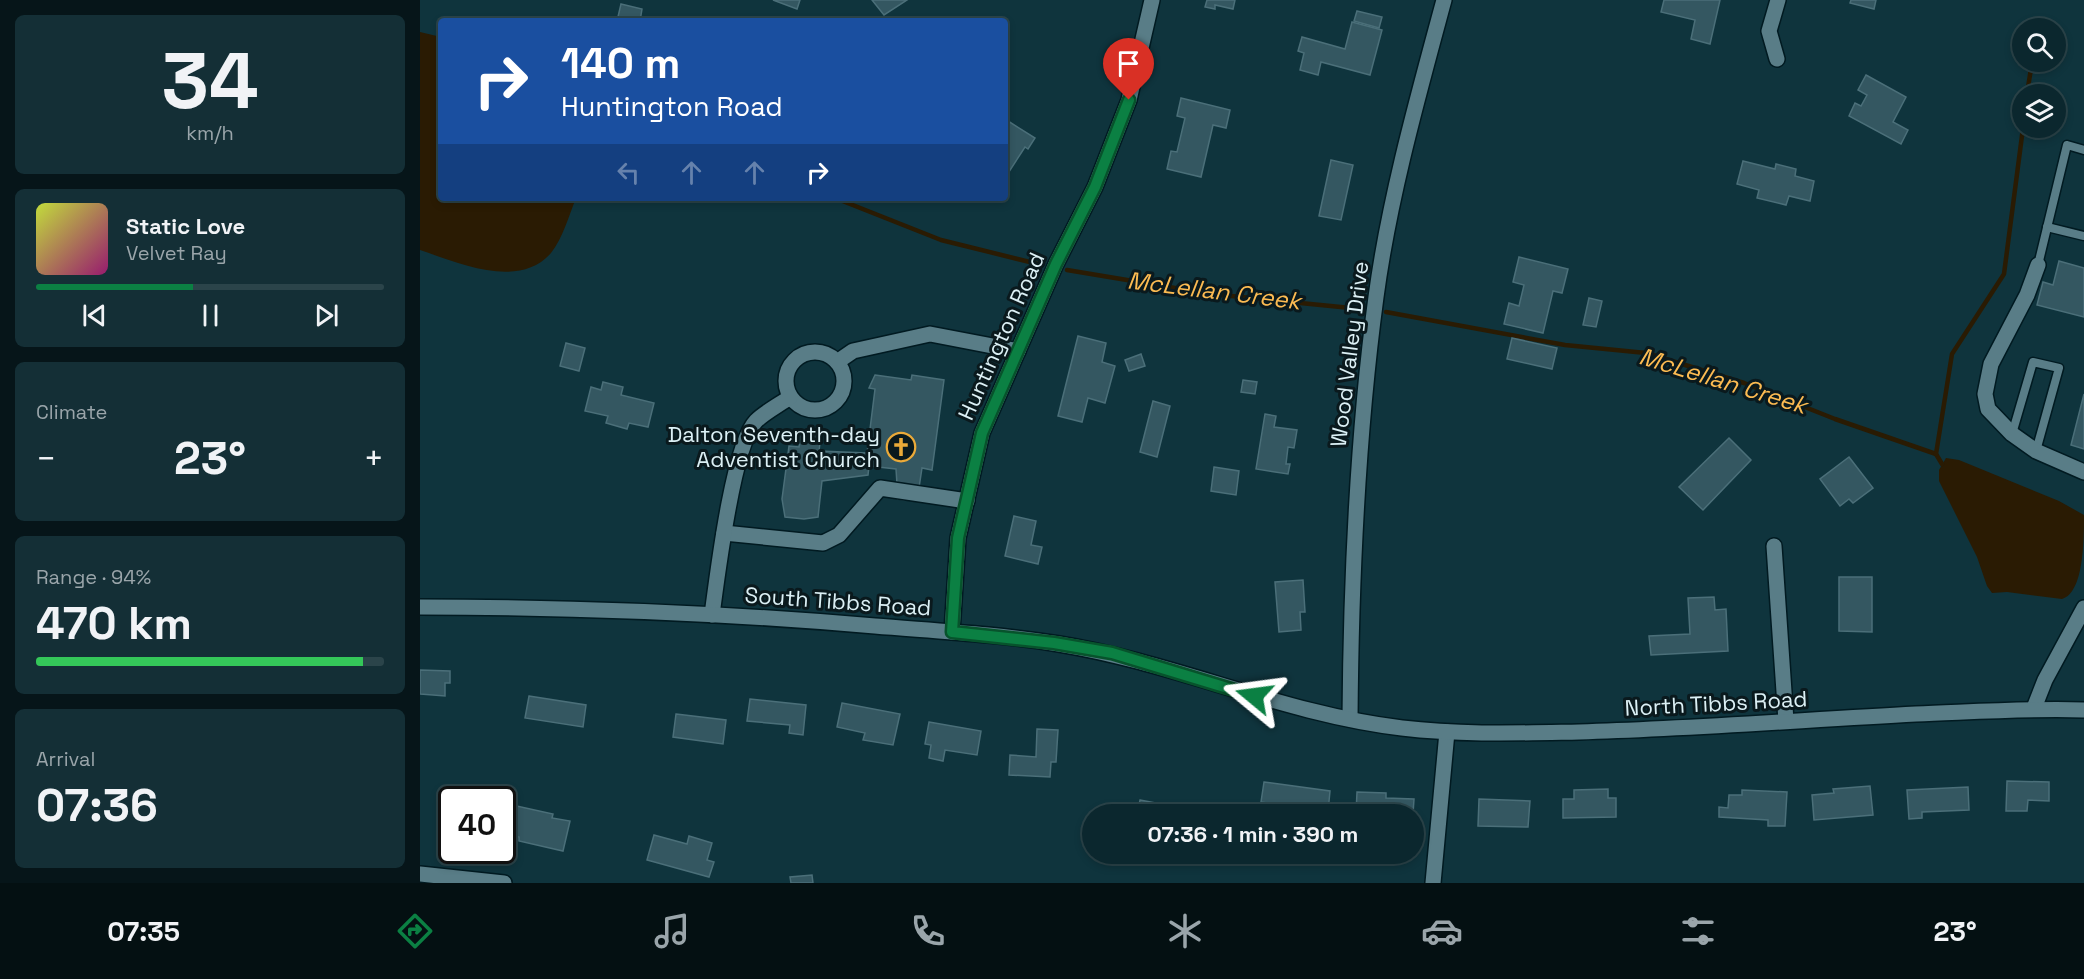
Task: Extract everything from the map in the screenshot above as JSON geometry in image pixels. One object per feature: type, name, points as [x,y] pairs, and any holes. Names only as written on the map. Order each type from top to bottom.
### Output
[{"type":"street","name":"Huntington Road","points":[[952,632],[958,538],[982,433],[1056,264],[1095,187],[1129,100],[1152,0]]},
{"type":"street","name":"Wood Valley Drive","points":[[1350,720],[1351,587],[1359,449],[1376,295],[1405,150],[1444,0]]},
{"type":"street","points":[[1777,59],[1769,31],[1778,0]]},
{"type":"street","points":[[2038,265],[2027,295],[1991,364],[1985,394],[1988,409],[2012,434],[2036,451],[2084,472]]},
{"type":"street","points":[[837,362],[853,351],[930,334],[1018,351]]},
{"type":"street","points":[[811,352],[820,352],[837,362],[842,370],[843,389],[833,405],[814,411],[796,404],[790,397],[786,378],[794,361],[811,352]]},
{"type":"street","points":[[712,615],[724,533],[741,452],[754,422],[790,397]]},
{"type":"street","points":[[724,533],[823,543],[839,535],[880,488],[967,501]]},
{"type":"street","points":[[1774,546],[1786,721]]},
{"type":"street","name":"South Tibbs Road","points":[[420,607],[563,608],[712,615],[952,632],[1054,643],[1112,653],[1236,692],[1350,720]]},
{"type":"street","points":[[2034,708],[2084,608]]},
{"type":"street","name":"North Tibbs Road","points":[[1350,720],[1447,732],[1509,733],[1674,729],[2034,708],[2084,710]]},
{"type":"street","points":[[1433,883],[1447,732]]},
{"type":"street","points":[[420,874],[504,883]]},
{"type":"lane","points":[[2038,265],[2067,146],[2084,150]]},
{"type":"lane","points":[[2047,227],[2084,236]]},
{"type":"lane","points":[[2012,434],[2033,362],[2059,368],[2036,451]]},
{"type":"shaded area","points":[[420,32],[438,36],[438,201],[575,201],[551,253],[538,264],[522,270],[506,272],[488,270],[420,250]]},
{"type":"shaded area","points":[[1946,458],[1959,460],[2059,501],[2084,515],[2084,538],[2079,576],[2069,595],[2062,599],[2007,592],[1992,593],[1987,586],[1977,557],[1939,481],[1939,470]]},
{"type":"building","points":[[773,0],[800,0],[797,9]]},
{"type":"building","points":[[872,0],[907,0],[884,15]]},
{"type":"building","points":[[1207,0],[1235,0],[1233,9],[1215,5],[1215,9],[1205,7]]},
{"type":"building","points":[[1664,0],[1720,0],[1710,44],[1691,39],[1695,20],[1661,12]]},
{"type":"building","points":[[1851,0],[1876,0],[1874,9],[1850,3]]},
{"type":"building","points":[[621,4],[642,9],[640,18],[618,18]]},
{"type":"building","points":[[1357,11],[1382,17],[1379,28],[1354,21]]},
{"type":"building","points":[[1352,22],[1382,30],[1370,75],[1321,62],[1318,75],[1300,70],[1304,53],[1298,51],[1302,37],[1345,49]]},
{"type":"building","points":[[1866,75],[1906,97],[1893,122],[1908,130],[1901,144],[1849,116],[1855,103],[1861,106],[1867,95],[1858,90]]},
{"type":"building","points":[[1181,98],[1230,110],[1226,128],[1213,125],[1201,177],[1167,169],[1171,151],[1177,152],[1185,118],[1177,116]]},
{"type":"building","points":[[1008,121],[1035,138],[1028,149],[1025,147],[1008,173]]},
{"type":"building","points":[[1331,160],[1353,165],[1341,220],[1319,216]]},
{"type":"building","points":[[1743,161],[1775,169],[1776,164],[1796,169],[1795,176],[1814,181],[1810,201],[1789,196],[1786,205],[1757,198],[1759,190],[1737,184]]},
{"type":"building","points":[[1519,257],[1568,269],[1562,293],[1553,291],[1543,333],[1504,324],[1509,303],[1519,306],[1524,285],[1513,282]]},
{"type":"building","points":[[2059,261],[2084,268],[2084,317],[2037,305],[2043,282],[2053,285]]},
{"type":"building","points":[[1589,298],[1602,301],[1596,327],[1583,325]]},
{"type":"building","points":[[1078,336],[1106,343],[1102,362],[1115,366],[1105,403],[1088,398],[1082,422],[1058,416]]},
{"type":"building","points":[[1512,338],[1557,348],[1552,369],[1507,359]]},
{"type":"building","points":[[566,343],[585,348],[579,371],[560,366]]},
{"type":"building","points":[[1141,354],[1145,366],[1129,371],[1125,360]]},
{"type":"building","name":"Dalton Seventh-day Adventist Church","points":[[875,375],[911,380],[912,375],[944,380],[932,470],[922,468],[917,501],[898,499],[896,469],[869,466],[868,475],[822,481],[818,517],[804,519],[785,517],[782,499],[789,446],[799,447],[801,432],[821,435],[819,451],[867,453],[875,389],[869,388]]},
{"type":"building","points":[[1243,380],[1257,382],[1255,394],[1241,392]]},
{"type":"building","points":[[603,382],[623,387],[621,395],[654,403],[648,427],[629,423],[627,429],[606,423],[608,416],[585,411],[591,387],[601,390]]},
{"type":"building","points":[[2084,394],[2084,449],[2071,445]]},
{"type":"building","points":[[1153,401],[1170,406],[1157,457],[1140,452]]},
{"type":"building","points":[[1265,414],[1276,416],[1274,427],[1297,430],[1294,448],[1288,447],[1286,464],[1290,464],[1288,474],[1256,469]]},
{"type":"building","points":[[1729,438],[1751,460],[1703,510],[1679,487]]},
{"type":"building","points":[[1849,457],[1873,488],[1853,503],[1849,499],[1840,506],[1820,479]]},
{"type":"building","points":[[1214,467],[1239,471],[1236,495],[1211,491]]},
{"type":"building","points":[[1014,516],[1036,521],[1031,545],[1042,547],[1038,564],[1005,556]]},
{"type":"building","points":[[1839,577],[1872,577],[1872,632],[1839,631]]},
{"type":"building","points":[[1303,580],[1305,612],[1300,612],[1301,630],[1279,632],[1275,582]]},
{"type":"building","points":[[1714,597],[1715,610],[1726,609],[1728,651],[1651,655],[1649,636],[1690,634],[1688,598]]},
{"type":"building","points":[[420,670],[450,671],[450,683],[445,683],[445,696],[420,694]]},
{"type":"building","points":[[529,696],[586,705],[583,727],[525,718]]},
{"type":"building","points":[[750,699],[806,705],[803,735],[789,733],[790,725],[747,721]]},
{"type":"building","points":[[842,703],[900,714],[893,745],[863,740],[865,733],[837,727]]},
{"type":"building","points":[[676,714],[726,720],[723,744],[673,737]]},
{"type":"building","points":[[929,722],[981,731],[977,755],[945,750],[943,761],[929,758],[931,745],[925,744]]},
{"type":"building","points":[[1037,729],[1058,730],[1056,762],[1051,762],[1050,777],[1009,775],[1010,755],[1036,757]]},
{"type":"building","points":[[2007,781],[2049,782],[2049,801],[2028,800],[2027,811],[2006,811]]},
{"type":"building","points":[[1264,782],[1330,791],[1329,804],[1261,802]]},
{"type":"building","points":[[1870,786],[1873,815],[1814,820],[1812,795],[1834,793],[1833,789]]},
{"type":"building","points":[[1968,787],[1969,810],[1922,812],[1922,818],[1909,819],[1907,790]]},
{"type":"building","points":[[1608,789],[1608,798],[1616,798],[1616,817],[1563,818],[1563,799],[1574,799],[1574,790]]},
{"type":"building","points":[[1742,790],[1787,792],[1785,826],[1768,826],[1768,820],[1719,817],[1719,807],[1728,808],[1729,795],[1742,795]]},
{"type":"building","points":[[1357,792],[1386,793],[1386,798],[1414,799],[1414,804],[1356,804]]},
{"type":"building","points":[[1479,799],[1530,801],[1528,827],[1478,826]]},
{"type":"building","points":[[1140,800],[1161,804],[1139,804]]},
{"type":"building","points":[[516,806],[553,814],[552,818],[570,821],[563,851],[519,841],[519,837],[516,836]]},
{"type":"building","points":[[654,835],[687,844],[689,836],[712,843],[707,860],[714,862],[709,877],[647,860]]},
{"type":"building","points":[[812,875],[813,883],[791,883],[790,877]]},
{"type":"waterway","points":[[2029,84],[2030,72]]},
{"type":"waterway","points":[[1936,454],[1952,354],[2004,274],[2022,138]]},
{"type":"waterway","name":"McLellan Creek","points":[[843,201],[941,240],[1042,265]]},
{"type":"waterway","name":"McLellan Creek","points":[[1067,270],[1211,294],[1361,309]]},
{"type":"waterway","name":"McLellan Creek","points":[[1386,312],[1565,345],[1646,353],[1744,383],[1835,419],[1936,454],[1942,464]]},
{"type":"place","name":"Dalton Seventh-day Adventist Church","points":[[901,447]]},
{"type":"route","points":[[1129,100],[1095,187],[1056,264],[982,433],[958,538],[952,632],[1054,643],[1112,653],[1254,696]]}]
